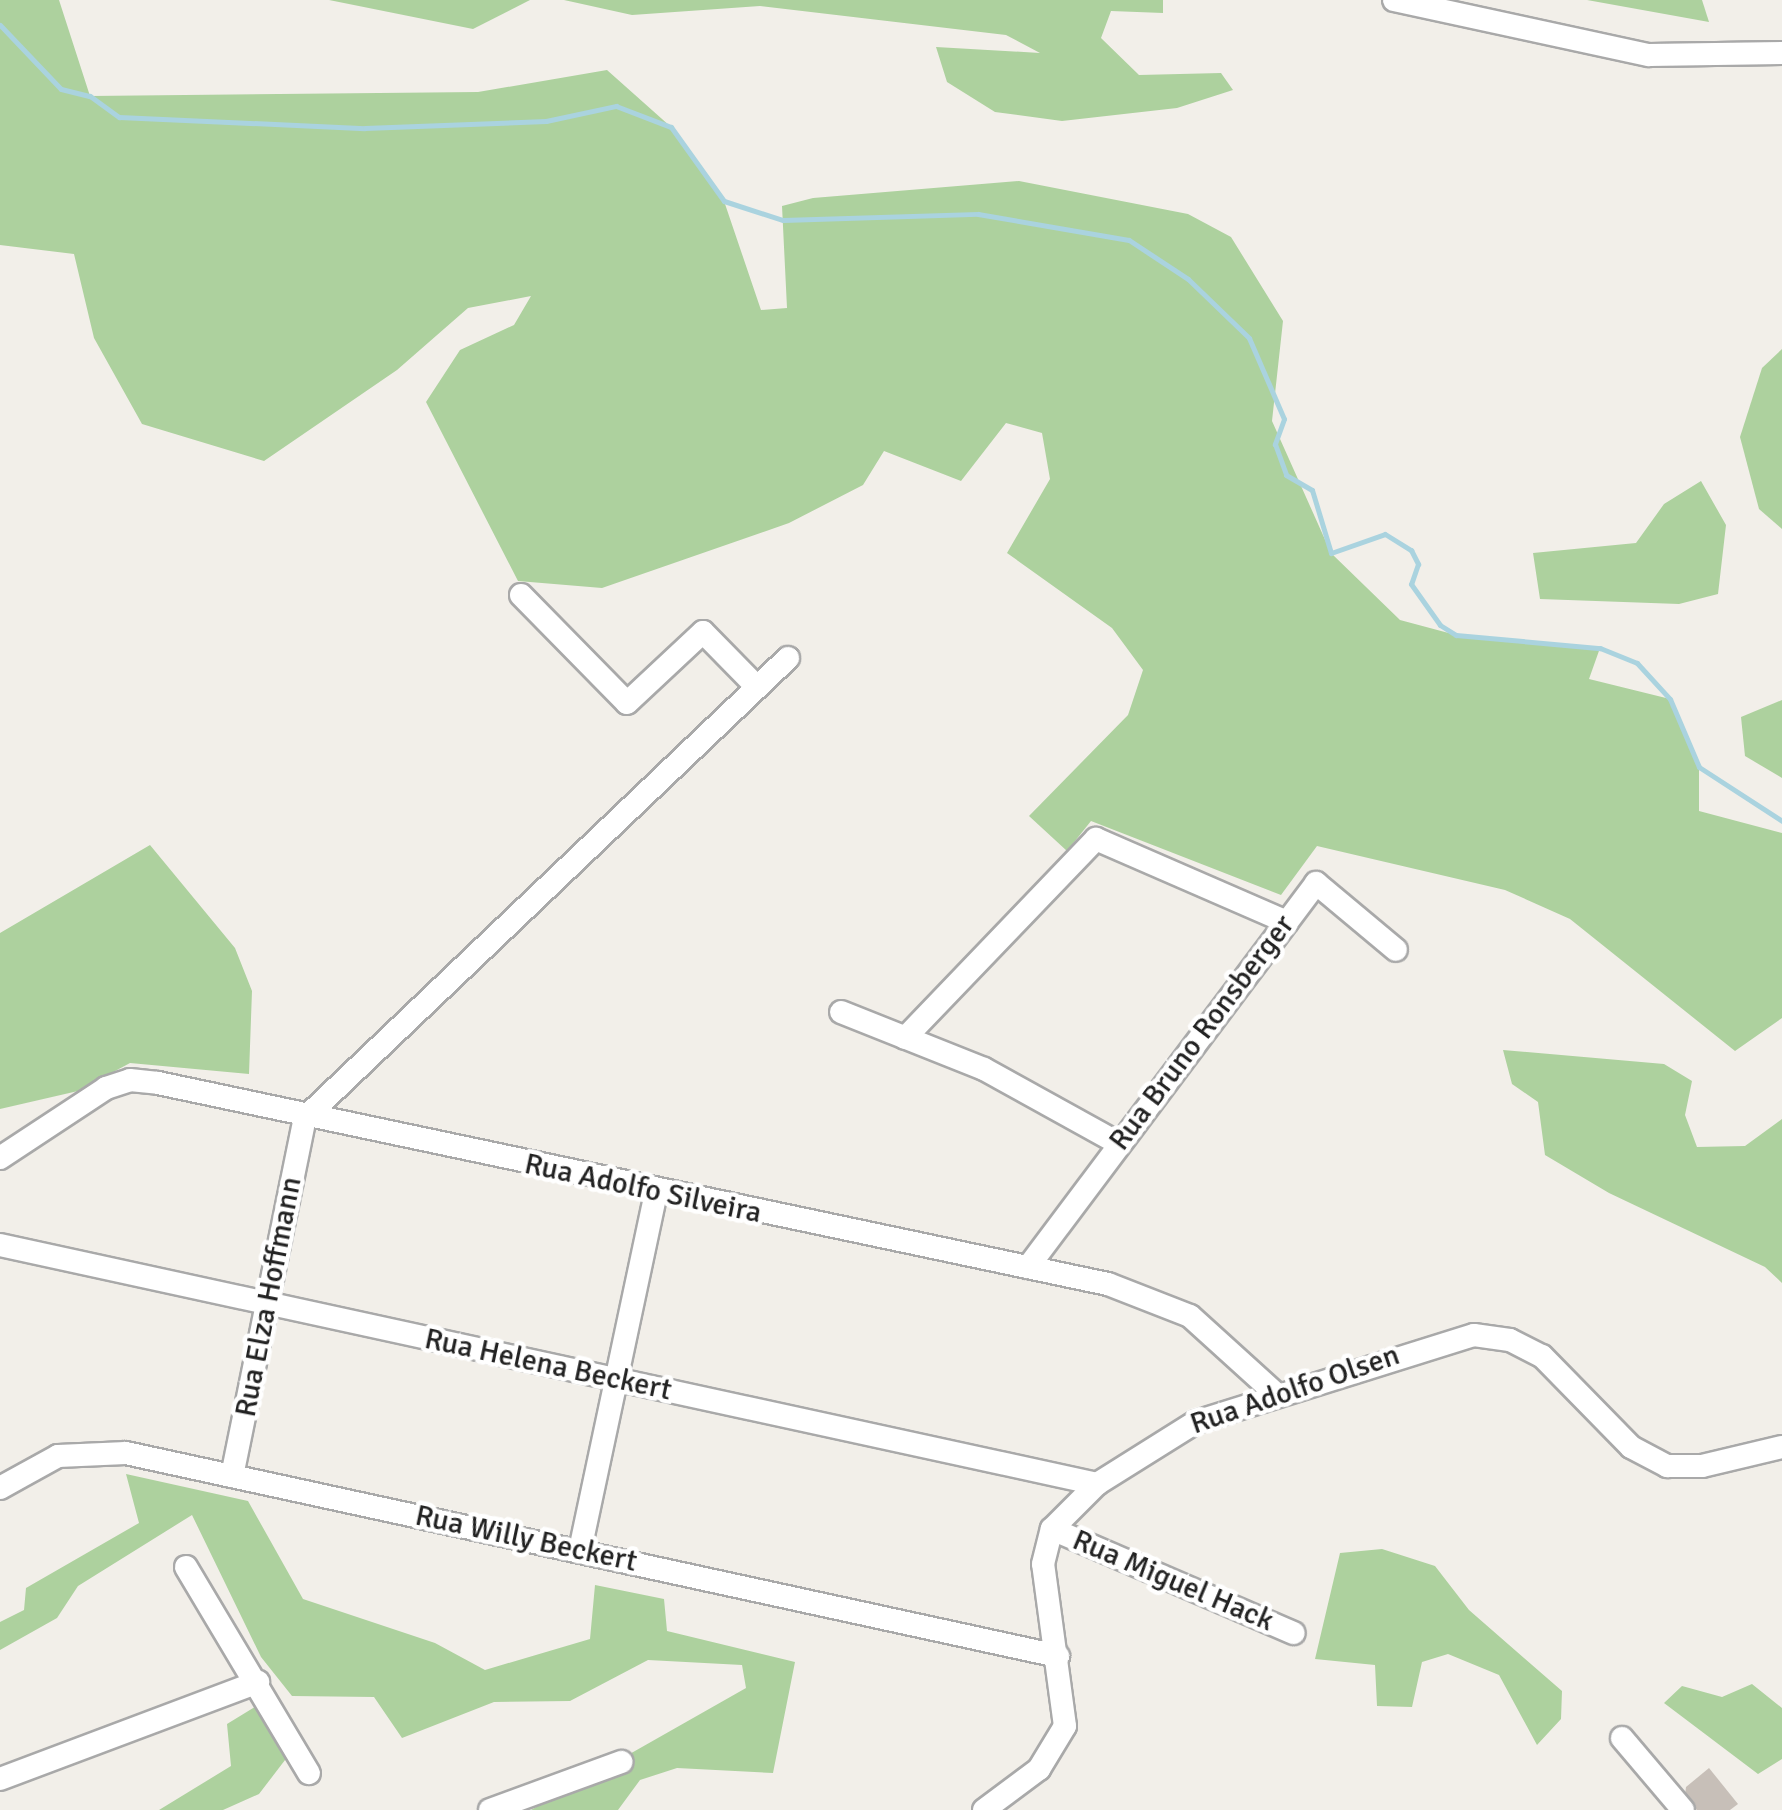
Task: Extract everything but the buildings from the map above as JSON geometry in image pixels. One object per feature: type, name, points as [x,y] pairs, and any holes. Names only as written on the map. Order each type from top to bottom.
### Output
[{"type":"street","points":[[1394,0],[1649,56],[1782,53]]},
{"type":"street","points":[[521,595],[627,702],[703,632],[758,687]]},
{"type":"street","points":[[305,1118],[788,658]]},
{"type":"street","points":[[905,1038],[1096,839],[1287,922]]},
{"type":"street","name":"Rua Bruno Ronsberger","points":[[1028,1268],[1316,883],[1396,950]]},
{"type":"street","points":[[841,1012],[984,1069],[1118,1143]]},
{"type":"street","name":"Rua Adolfo Silveira","points":[[0,1158],[106,1088],[130,1080],[1028,1268],[1168,1303],[1219,1338],[1275,1393]]},
{"type":"street","name":"Rua Elza Hoffmann","points":[[232,1476],[305,1118]]},
{"type":"street","points":[[580,1550],[656,1192]]},
{"type":"street","name":"Rua Helena Beckert","points":[[0,1245],[1097,1484]]},
{"type":"street","name":"Rua Adolfo Olsen","points":[[1052,1529],[1097,1484],[1173,1433],[1275,1393],[1432,1343],[1489,1336],[1542,1356],[1631,1447],[1667,1466],[1702,1466],[1782,1447]]},
{"type":"street","name":"Rua Willy Beckert","points":[[0,1488],[37,1464],[81,1452],[126,1453],[1058,1656]]},
{"type":"street","points":[[984,1810],[1039,1769],[1059,1741],[1066,1709],[1043,1564],[1052,1529]]},
{"type":"street","name":"Rua Miguel Hack","points":[[1052,1529],[1294,1633]]},
{"type":"street","points":[[186,1567],[309,1773]]},
{"type":"street","points":[[0,1778],[258,1682]]},
{"type":"street","points":[[1622,1738],[1683,1810]]},
{"type":"street","points":[[490,1810],[621,1762]]},
{"type":"green space","points":[[0,0],[59,0],[90,96],[478,92],[607,70],[671,127],[724,201],[761,310],[787,308],[782,206],[813,198],[1019,181],[1188,214],[1231,237],[1283,321],[1272,421],[1331,553],[1400,620],[1456,635],[1600,648],[1589,679],[1670,699],[1699,767],[1699,811],[1782,833],[1782,1018],[1735,1051],[1570,919],[1505,890],[1317,846],[1281,895],[1091,821],[1067,851],[1029,816],[1128,715],[1143,670],[1112,628],[1007,553],[1050,479],[1042,433],[1006,423],[961,481],[884,451],[863,485],[789,523],[602,588],[518,581],[426,402],[460,350],[514,325],[531,296],[468,308],[397,370],[264,461],[142,424],[94,338],[74,254],[0,245]]},
{"type":"green space","points":[[329,0],[530,0],[473,29]]},
{"type":"green space","points":[[564,0],[1163,0],[1163,13],[1111,11],[1101,38],[1139,75],[1221,73],[1233,90],[1177,108],[1062,121],[995,112],[947,82],[936,47],[1040,53],[1006,35],[760,6],[632,15]]},
{"type":"green space","points":[[1587,0],[1702,0],[1709,22]]},
{"type":"green space","points":[[1782,349],[1782,529],[1759,509],[1740,437],[1762,368]]},
{"type":"green space","points":[[1701,481],[1726,525],[1718,594],[1679,604],[1540,599],[1533,553],[1636,543],[1664,504]]},
{"type":"green space","points":[[1782,700],[1782,778],[1745,756],[1741,717]]},
{"type":"green space","points":[[150,845],[235,948],[252,991],[249,1074],[130,1063],[78,1091],[0,1109],[0,933]]},
{"type":"green space","points":[[1503,1050],[1664,1064],[1692,1081],[1685,1115],[1697,1147],[1745,1146],[1782,1119],[1782,1283],[1765,1267],[1609,1193],[1545,1155],[1538,1102],[1512,1084]]},
{"type":"green space","points":[[126,1474],[248,1501],[303,1599],[435,1643],[485,1670],[590,1639],[595,1585],[664,1599],[667,1631],[795,1662],[773,1773],[677,1768],[640,1780],[618,1810],[531,1810],[746,1688],[742,1665],[648,1660],[570,1701],[494,1702],[402,1738],[374,1697],[292,1696],[261,1657],[192,1515],[78,1586],[57,1618],[0,1650],[0,1622],[24,1610],[26,1588],[139,1523]]},
{"type":"green space","points":[[1382,1549],[1435,1566],[1469,1610],[1562,1691],[1561,1719],[1537,1745],[1499,1675],[1448,1654],[1422,1662],[1412,1707],[1377,1706],[1375,1665],[1315,1659],[1340,1553]]},
{"type":"green space","points":[[1752,1684],[1782,1708],[1782,1759],[1758,1774],[1664,1703],[1682,1686],[1722,1697]]},
{"type":"green space","points":[[268,1699],[295,1747],[259,1794],[223,1810],[159,1810],[231,1766],[227,1724]]},
{"type":"waterway","points":[[0,25],[61,89],[90,96],[119,117],[365,128],[546,121],[616,106],[671,127],[724,201],[783,220],[978,214],[1129,240],[1188,279],[1249,338],[1284,419],[1275,444],[1286,475],[1312,490],[1331,553],[1385,534],[1411,550],[1418,564],[1411,584],[1440,625],[1456,635],[1600,648],[1637,663],[1670,699],[1699,767],[1782,821]]}]
